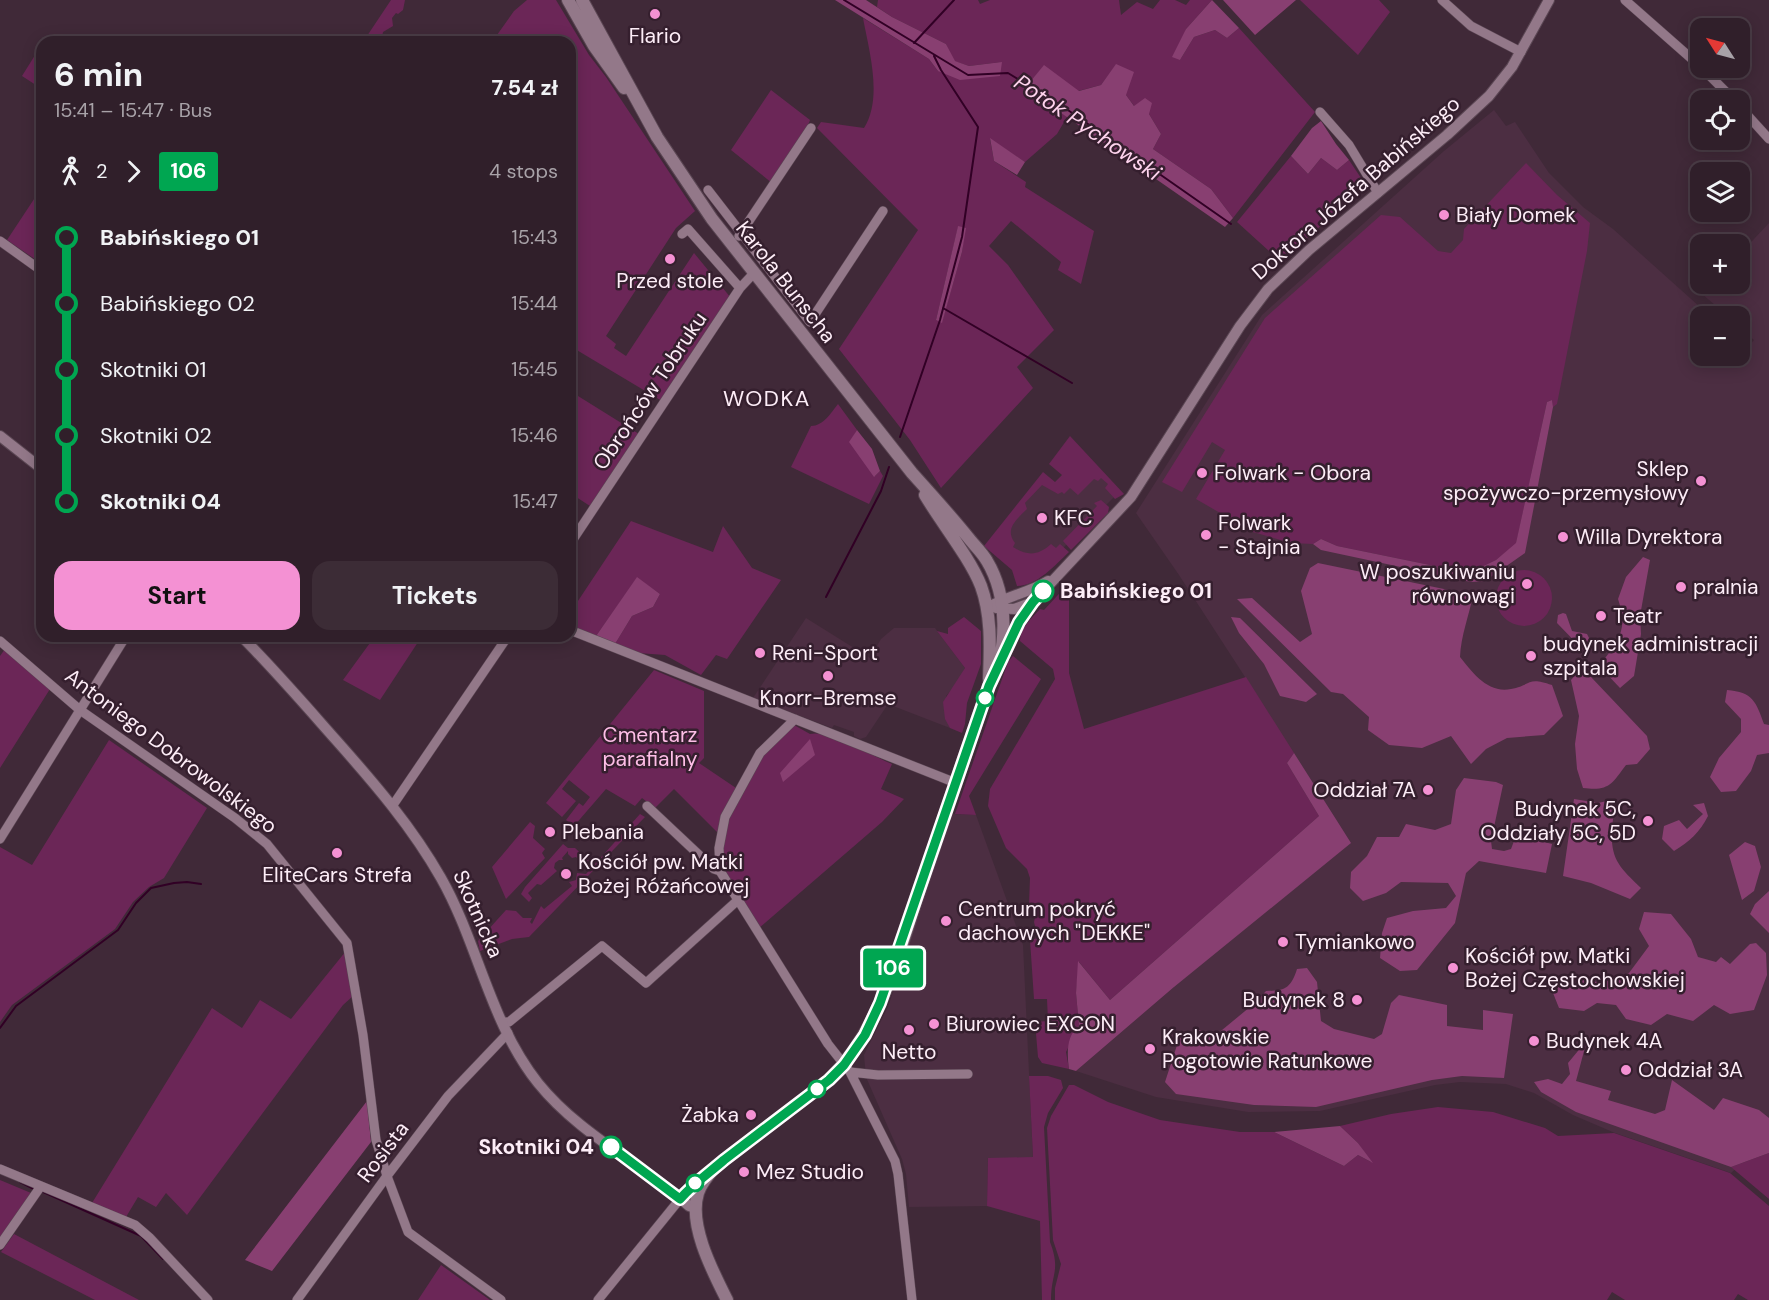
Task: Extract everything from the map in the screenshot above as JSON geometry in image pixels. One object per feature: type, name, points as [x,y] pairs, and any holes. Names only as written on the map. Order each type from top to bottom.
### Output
[{"type":"main road","name":"Karola Bunscha","points":[[568,0],[610,69],[640,108]]},
{"type":"main road","name":"Karola Bunscha","points":[[582,0],[657,138],[730,243],[912,473],[945,509],[987,562],[996,582],[1000,604],[1003,641],[1000,659]]},
{"type":"main road","name":"Karola Bunscha","points":[[912,473],[975,573],[987,608]]},
{"type":"main road","name":"Doktora Józefa Babińskiego","points":[[987,608],[989,686]]},
{"type":"main road","name":"Doktora Józefa Babińskiego","points":[[710,1173],[724,1160],[847,1068],[880,1003],[1000,659]]},
{"type":"main road","points":[[710,1173],[698,1192],[696,1222],[700,1238],[727,1300]]},
{"type":"street","points":[[1442,0],[1471,26],[1521,52]]},
{"type":"street","name":"Doktora Józefa Babińskiego","points":[[1000,659],[1019,622],[1033,602],[1131,497],[1240,326],[1268,289],[1309,250],[1473,112],[1502,81],[1550,0]]},
{"type":"street","points":[[1625,0],[1690,57]]},
{"type":"street","points":[[1712,78],[1724,90]]},
{"type":"street","points":[[1320,112],[1349,145],[1378,193]]},
{"type":"street","points":[[1750,118],[1769,140]]},
{"type":"street","points":[[730,243],[741,233],[811,128]]},
{"type":"street","points":[[708,190],[810,322],[883,211]]},
{"type":"street","points":[[682,234],[688,229],[740,288]]},
{"type":"street","points":[[0,241],[36,267]]},
{"type":"street","name":"Obrońców Tobruku","points":[[576,535],[740,288],[754,273]]},
{"type":"street","points":[[0,436],[36,464]]},
{"type":"street","name":"Doktora Józefa Babińskiego","points":[[987,608],[1028,592],[1056,575]]},
{"type":"street","name":"Doktora Józefa Babińskiego","points":[[1000,604],[1020,608],[1033,602]]},
{"type":"street","points":[[576,632],[956,783]]},
{"type":"street","name":"Antoniego Dobrowolskiego","points":[[0,641],[81,710],[267,844],[347,943],[363,1035],[376,1140],[408,1232],[501,1300]]},
{"type":"street","points":[[0,839],[122,642]]},
{"type":"street","name":"Skotnicka","points":[[247,642],[393,805],[442,878],[502,1022],[537,1081],[552,1100],[585,1129],[682,1197],[696,1204]]},
{"type":"street","points":[[393,805],[504,642]]},
{"type":"street","points":[[795,719],[760,753],[725,817],[719,848],[720,872],[828,1044],[847,1068],[895,1161],[912,1300]]},
{"type":"street","points":[[648,806],[714,869],[720,872]]},
{"type":"street","points":[[502,1022],[509,1022],[602,946],[646,983],[738,900]]},
{"type":"street","name":"Rosista","points":[[297,1300],[448,1096],[508,1033]]},
{"type":"street","points":[[847,1068],[878,1075],[968,1074]]},
{"type":"street","points":[[0,1169],[135,1225],[158,1246],[208,1300]]},
{"type":"street","points":[[598,1300],[692,1185],[710,1173]]},
{"type":"street","points":[[0,1245],[40,1186]]},
{"type":"shaded area","points":[[835,0],[866,0],[892,17],[946,44],[955,61],[969,66],[1002,62],[1000,76],[960,80],[938,71],[929,59]]},
{"type":"shaded area","points":[[1212,0],[1239,28],[1227,38],[1215,30],[1194,37],[1180,60],[1172,57],[1186,29]]},
{"type":"shaded area","points":[[1223,0],[1296,0],[1255,35]]},
{"type":"shaded area","points":[[1116,64],[1134,72],[1126,95],[1134,106],[1145,98],[1152,103],[1149,114],[1161,134],[1153,149],[1211,189],[1233,218],[1225,227],[1025,88],[1044,65],[1079,91],[1101,85]]},
{"type":"shaded area","points":[[1494,110],[1506,126],[1515,122],[1549,173],[1583,207],[1613,229],[1699,306],[1690,306],[1690,366],[1750,366],[1750,344],[1754,340],[1750,337],[1750,306],[1716,306],[1702,294],[1750,294],[1750,243],[1769,223],[1769,1138],[1731,1173],[1615,1133],[1573,1115],[1534,1093],[1506,1084],[1460,1082],[1435,1085],[1320,1111],[1248,1112],[1156,1097],[1076,1071],[1174,987],[1269,714],[1136,513],[1262,315],[1444,151]]},
{"type":"shaded area","points":[[1321,121],[1349,160],[1337,170],[1321,158],[1308,174],[1291,156],[1312,128]]},
{"type":"shaded area","points":[[990,138],[1025,162],[1017,175],[994,161]]},
{"type":"shaded area","points":[[958,226],[966,228],[962,252],[942,323],[936,320]]},
{"type":"shaded area","points":[[1552,400],[1553,407],[1525,553],[1485,581],[1471,582],[1321,550],[1313,544],[1321,539],[1337,546],[1469,573],[1496,560],[1516,543],[1547,402]]},
{"type":"shaded area","points":[[857,430],[872,449],[880,471],[874,477],[849,442]]},
{"type":"shaded area","points":[[1100,472],[1119,492],[1046,565],[1017,563],[1002,531],[1041,483],[1060,491]]},
{"type":"shaded area","points":[[1643,557],[1650,560],[1640,616],[1641,634],[1634,676],[1620,688],[1603,670],[1602,662],[1618,640],[1622,626],[1618,599],[1626,577]]},
{"type":"shaded area","points":[[1318,563],[1473,595],[1463,633],[1460,657],[1481,680],[1495,688],[1511,689],[1534,681],[1552,685],[1563,716],[1544,735],[1507,738],[1486,749],[1471,764],[1451,736],[1422,748],[1389,745],[1368,730],[1369,717],[1343,694],[1331,692],[1237,599],[1252,598],[1300,642],[1312,634],[1301,591],[1310,568]]},
{"type":"shaded area","points":[[637,577],[660,594],[653,607],[632,616],[615,644],[596,636]]},
{"type":"shaded area","points":[[1566,614],[1572,631],[1587,634],[1591,642],[1589,651],[1585,652],[1557,623],[1558,615]]},
{"type":"shaded area","points":[[1231,617],[1240,618],[1317,694],[1306,702],[1280,696],[1264,664],[1239,633]]},
{"type":"shaded area","points":[[806,618],[870,658],[881,639],[894,628],[935,628],[965,668],[957,684],[946,696],[950,728],[888,704],[866,737],[860,739],[854,736],[854,732],[834,725],[832,728],[753,698]]},
{"type":"shaded area","points":[[1580,670],[1591,677],[1647,736],[1650,749],[1637,764],[1626,765],[1613,782],[1599,788],[1583,788],[1577,769],[1575,744],[1579,716],[1571,680]]},
{"type":"shaded area","points":[[1727,690],[1743,693],[1756,704],[1764,724],[1769,725],[1769,753],[1757,755],[1751,771],[1736,791],[1721,792],[1710,777],[1719,758],[1741,732],[1741,719],[1725,702]]},
{"type":"shaded area","points":[[810,739],[815,755],[783,782],[780,773]]},
{"type":"shaded area","points":[[1294,753],[1351,843],[1174,987],[1076,1071],[1069,1069],[1070,1040],[1079,1026],[1076,993],[1078,961],[1110,1000],[1319,816],[1287,763]]},
{"type":"shaded area","points":[[1464,778],[1503,785],[1491,841],[1492,849],[1504,851],[1511,849],[1514,841],[1521,836],[1552,844],[1546,873],[1479,861],[1466,873],[1455,923],[1417,970],[1400,971],[1380,958],[1382,933],[1387,918],[1413,911],[1446,908],[1456,896],[1448,883],[1401,882],[1386,893],[1363,901],[1350,888],[1351,872],[1367,856],[1377,837],[1399,837],[1406,824],[1435,830],[1451,824],[1456,790]]},
{"type":"shaded area","points":[[1574,799],[1598,803],[1611,800],[1614,810],[1612,838],[1614,855],[1622,868],[1641,888],[1630,899],[1591,883],[1563,876]]},
{"type":"shaded area","points":[[1704,803],[1708,816],[1705,822],[1694,836],[1674,851],[1662,839],[1664,826],[1679,820],[1687,829],[1703,814],[1693,805]]},
{"type":"shaded area","points":[[952,814],[976,815],[1023,945],[1033,1158],[988,1158],[987,1206],[909,1207],[902,1159],[866,1077],[864,1055],[888,1007]]},
{"type":"shaded area","points":[[1745,842],[1755,846],[1761,867],[1754,891],[1742,900],[1729,855]]},
{"type":"shaded area","points":[[1769,891],[1769,933],[1750,914],[1755,904]]},
{"type":"shaded area","points":[[1644,912],[1671,914],[1691,939],[1698,957],[1716,962],[1721,957],[1730,964],[1750,944],[1756,943],[1766,953],[1767,975],[1754,1010],[1730,1014],[1714,1005],[1693,1021],[1667,1014],[1651,1025],[1626,1019],[1616,1005],[1597,1003],[1584,1011],[1559,1008],[1553,993],[1562,983],[1580,979],[1602,983],[1629,973],[1649,946],[1639,929]]},
{"type":"shaded area","points":[[1307,968],[1317,982],[1321,1021],[1334,1029],[1374,1039],[1382,1034],[1391,1003],[1399,995],[1447,1005],[1447,1026],[1483,1030],[1483,1010],[1513,1014],[1504,1078],[1462,1076],[1432,1080],[1316,1107],[1254,1105],[1176,1094],[1165,1082],[1179,1039],[1199,1030],[1216,1035],[1266,991],[1283,989],[1290,984],[1297,969]]},
{"type":"shaded area","points":[[1587,1040],[1576,1081],[1611,1091],[1608,1100],[1655,1114],[1665,1110],[1672,1080],[1714,1110],[1723,1098],[1759,1110],[1769,1118],[1769,1153],[1731,1167],[1576,1112],[1541,1092],[1534,1082],[1548,1079],[1562,1084],[1570,1074],[1568,1063]]},
{"type":"shaded area","points":[[367,1101],[371,1142],[272,1271],[245,1260]]},
{"type":"shaded area","points":[[1340,1126],[1358,1143],[1373,1163],[1358,1155],[1344,1166],[1274,1132]]},
{"type":"green space","points":[[391,0],[405,0],[403,10],[392,18],[393,26],[383,32],[382,36],[367,36]]},
{"type":"green space","points":[[527,0],[556,0],[589,55],[695,211],[676,228],[606,336],[616,344],[614,348],[626,356],[694,253],[731,298],[662,401],[576,350],[576,36],[496,36],[514,11]]},
{"type":"green space","points":[[878,0],[978,0],[980,4],[990,0],[1119,0],[1121,15],[1137,2],[1153,9],[1160,0],[1175,0],[1186,5],[1190,0],[1212,0],[1186,29],[1180,60],[1194,37],[1215,30],[1227,38],[1239,28],[1315,112],[1233,218],[1211,189],[1153,149],[1161,134],[1149,114],[1135,107],[1126,95],[1116,65],[1101,85],[1078,91],[1044,66],[1025,88],[1067,117],[1057,134],[1025,162],[990,139],[994,161],[1026,182],[1025,187],[1094,231],[1081,284],[1058,270],[1061,262],[1011,221],[989,246],[1008,265],[1054,330],[1017,367],[1033,388],[941,488],[910,440],[839,349],[918,230],[817,128],[821,122],[864,128],[870,116],[874,89],[873,74],[863,18],[929,59],[938,71],[1002,62],[969,66],[954,61],[946,44],[877,7]],"holes":[[[958,227],[965,228],[962,252],[942,322],[936,320]]]},
{"type":"green space","points":[[1300,0],[1379,0],[1390,12],[1358,55]]},
{"type":"green space","points":[[36,54],[36,85],[22,76]]},
{"type":"green space","points":[[771,90],[810,120],[805,133],[772,183],[731,150]]},
{"type":"green space","points":[[1291,156],[1308,174],[1321,158],[1337,170],[1349,160],[1367,187],[1348,201],[1281,262],[1237,222]]},
{"type":"green space","points":[[1526,163],[1557,195],[1590,223],[1587,251],[1557,404],[1553,407],[1552,400],[1547,402],[1516,544],[1496,560],[1469,573],[1337,546],[1321,539],[1313,544],[1291,543],[1253,532],[1196,499],[1225,450],[1212,442],[1182,492],[1162,482],[1265,318],[1381,215],[1400,217],[1438,251],[1451,253],[1463,240],[1464,229]]},
{"type":"green space","points":[[36,196],[36,260],[7,240]]},
{"type":"green space","points":[[576,395],[639,434],[590,506],[576,497]]},
{"type":"green space","points":[[838,404],[857,430],[850,442],[875,476],[880,471],[883,476],[869,504],[791,467],[811,426],[823,421]]},
{"type":"green space","points":[[1070,436],[1124,494],[1115,499],[1105,488],[1108,484],[1101,478],[1098,481],[1094,479],[1078,495],[1070,488],[1064,494],[1062,492],[1058,494],[1042,485],[1025,503],[1027,509],[1013,524],[1011,533],[1015,543],[1013,547],[1023,552],[1037,553],[1051,544],[1056,548],[1060,544],[1069,552],[1039,579],[1017,586],[1012,570],[984,546],[1043,472],[1055,482],[1062,475],[1049,464]]},
{"type":"green space","points":[[1101,500],[1109,507],[1108,513],[1071,550],[1063,541],[1097,506],[1094,503]]},
{"type":"green space","points":[[631,521],[713,552],[723,526],[752,568],[781,580],[727,659],[716,655],[701,675],[665,655],[638,653],[615,644],[632,616],[653,607],[660,594],[637,578],[596,636],[576,628],[576,604]]},
{"type":"green space","points":[[1524,570],[1535,572],[1544,578],[1550,587],[1552,598],[1550,609],[1544,618],[1535,624],[1524,626],[1513,624],[1504,618],[1498,609],[1496,598],[1498,587],[1504,578],[1513,572]]},
{"type":"green space","points":[[1069,583],[1069,673],[1084,729],[1246,677],[1294,753],[1287,763],[1319,816],[1110,1000],[1079,962],[1076,993],[1079,1026],[1066,1052],[1069,1069],[1042,1063],[1038,1057],[1035,1022],[1048,1021],[1047,999],[1034,999],[1030,940],[1038,938],[1034,922],[1036,913],[1029,905],[1030,878],[1027,869],[1006,848],[988,806],[990,789],[1055,679],[1053,669],[1020,641],[1020,636],[1040,609],[1044,610]]},
{"type":"green space","points":[[964,617],[981,631],[981,664],[967,703],[962,733],[950,728],[945,719],[943,702],[965,668],[937,631],[948,634],[948,628]]},
{"type":"green space","points":[[371,642],[418,642],[380,700],[343,680]]},
{"type":"green space","points":[[5,649],[50,689],[0,768],[0,656]]},
{"type":"green space","points":[[1013,656],[1041,679],[969,796],[976,815],[955,814],[1008,662]]},
{"type":"green space","name":"Cmentarz parafialny","points":[[654,670],[704,691],[704,758],[699,763],[736,788],[718,833],[674,789],[655,808],[642,798],[635,806],[606,789],[574,826],[566,820],[579,803],[583,806],[590,797],[569,780],[562,789],[576,801],[562,817],[546,803]]},
{"type":"green space","points":[[794,725],[810,734],[828,735],[839,739],[892,764],[881,789],[904,799],[882,822],[759,928],[722,867],[723,846],[729,818],[761,757]]},
{"type":"green space","points":[[109,740],[207,808],[164,878],[149,887],[133,902],[115,929],[12,1005],[0,1022],[0,847],[32,865]]},
{"type":"green space","points":[[640,814],[645,817],[529,937],[512,939],[480,951],[478,941],[506,910],[516,911],[523,918],[532,918],[530,922],[532,924],[541,906],[544,909],[572,886],[569,882],[576,880],[577,873],[586,874]]},
{"type":"green space","points":[[530,822],[535,826],[533,838],[545,849],[542,853],[545,858],[506,899],[492,867]]},
{"type":"green space","points":[[563,844],[568,848],[575,848],[589,861],[584,865],[576,857],[572,858],[568,851],[562,858],[563,860],[555,863],[554,868],[557,871],[528,893],[532,898],[529,902],[521,894],[525,887]]},
{"type":"green space","points":[[346,951],[353,996],[343,1005],[187,1215],[166,1193],[156,1207],[138,1197],[126,1217],[92,1203],[212,1008],[242,1028],[260,1000],[291,1019]]},
{"type":"green space","points":[[1029,1076],[1048,1076],[1061,1080],[1063,1088],[1048,1113],[1044,1127],[1050,1242],[1055,1260],[1051,1300],[1042,1300],[1040,1221],[987,1206],[988,1158],[1033,1157]]},
{"type":"green space","points":[[1069,1085],[1074,1085],[1108,1102],[1160,1120],[1240,1132],[1274,1132],[1344,1166],[1358,1155],[1371,1162],[1358,1143],[1340,1126],[1391,1114],[1438,1107],[1493,1112],[1545,1128],[1558,1136],[1614,1133],[1730,1173],[1769,1206],[1769,1300],[1748,1300],[1738,1294],[1734,1300],[1625,1300],[1612,1292],[1607,1300],[1055,1300],[1055,1288],[1061,1264],[1053,1240],[1047,1128],[1051,1116]]},
{"type":"green space","points":[[1769,1153],[1769,1199],[1731,1167]]},
{"type":"green space","points":[[0,1180],[31,1193],[0,1239]]},
{"type":"green space","points":[[14,1234],[139,1300],[95,1300],[1,1252]]},
{"type":"green space","points":[[441,1265],[490,1300],[418,1300]]},
{"type":"waterway","name":"Potok Pychowski","points":[[844,0],[968,75],[1008,73],[1065,108],[1231,224]]},
{"type":"waterway","points":[[914,43],[954,0]]},
{"type":"waterway","points":[[900,437],[940,320],[962,237],[978,127],[934,56]]},
{"type":"waterway","points":[[943,308],[1072,383]]},
{"type":"waterway","points":[[826,597],[881,491],[889,467]]},
{"type":"waterway","points":[[0,1028],[16,1006],[118,930],[136,903],[151,888],[174,883],[201,884]]},
{"type":"waterway","points":[[20,1182],[34,1189]]},
{"type":"waterway","points":[[41,1191],[141,1236],[163,1259]]},
{"type":"bus line","name":"106","points":[[611,1147],[680,1199],[692,1185],[829,1080],[855,1052],[880,1003],[1000,659],[1019,622],[1043,591]]},
{"type":"place","name":"Flario","points":[[655,14]]},
{"type":"place","name":"Biały Domek","points":[[1444,215]]},
{"type":"place","name":"Przed stole","points":[[670,259]]},
{"type":"place","name":"Folwark - Obora","points":[[1202,473]]},
{"type":"place","name":"Sklep spożywczo-przemysłowy","points":[[1701,481]]},
{"type":"place","name":"KFC","points":[[1042,518]]},
{"type":"place","name":"Folwark - Stajnia","points":[[1206,535]]},
{"type":"place","name":"Willa Dyrektora","points":[[1563,537]]},
{"type":"place","name":"W poszukiwaniu równowagi","points":[[1527,584]]},
{"type":"place","name":"pralnia","points":[[1681,587]]},
{"type":"place","name":"Babińskiego 01","points":[[1043,591]]},
{"type":"place","name":"Teatr","points":[[1601,616]]},
{"type":"place","name":"Reni-Sport","points":[[760,653]]},
{"type":"place","name":"budynek administracji szpitala","points":[[1531,656]]},
{"type":"place","name":"Knorr-Bremse","points":[[828,676]]},
{"type":"place","name":"Oddział 7A","points":[[1428,790]]},
{"type":"place","name":"Budynek 5C, Oddziały 5C, 5D","points":[[1648,821]]},
{"type":"place","name":"Plebania","points":[[550,832]]},
{"type":"place","name":"EliteCars Strefa","points":[[337,853]]},
{"type":"place","name":"Kościół pw. Matki Bożej Różańcowej","points":[[566,874]]},
{"type":"place","name":"Centrum pokryć dachowych \"DEKKE\"","points":[[946,921]]},
{"type":"place","name":"Tymiankowo","points":[[1283,942]]},
{"type":"place","name":"Kościół pw. Matki Bożej Częstochowskiej","points":[[1453,968]]},
{"type":"place","name":"Budynek 8","points":[[1357,1000]]},
{"type":"place","name":"Biurowiec EXCON","points":[[934,1024]]},
{"type":"place","name":"Netto","points":[[909,1030]]},
{"type":"place","name":"Budynek 4A","points":[[1534,1041]]},
{"type":"place","name":"Krakowskie Pogotowie Ratunkowe","points":[[1150,1049]]},
{"type":"place","name":"Oddział 3A","points":[[1626,1070]]},
{"type":"place","name":"Żabka","points":[[751,1115]]},
{"type":"place","name":"Skotniki 04","points":[[611,1147]]},
{"type":"place","name":"Mez Studio","points":[[744,1172]]},
{"type":"district","name":"WODKA","points":[[767,398]]}]
